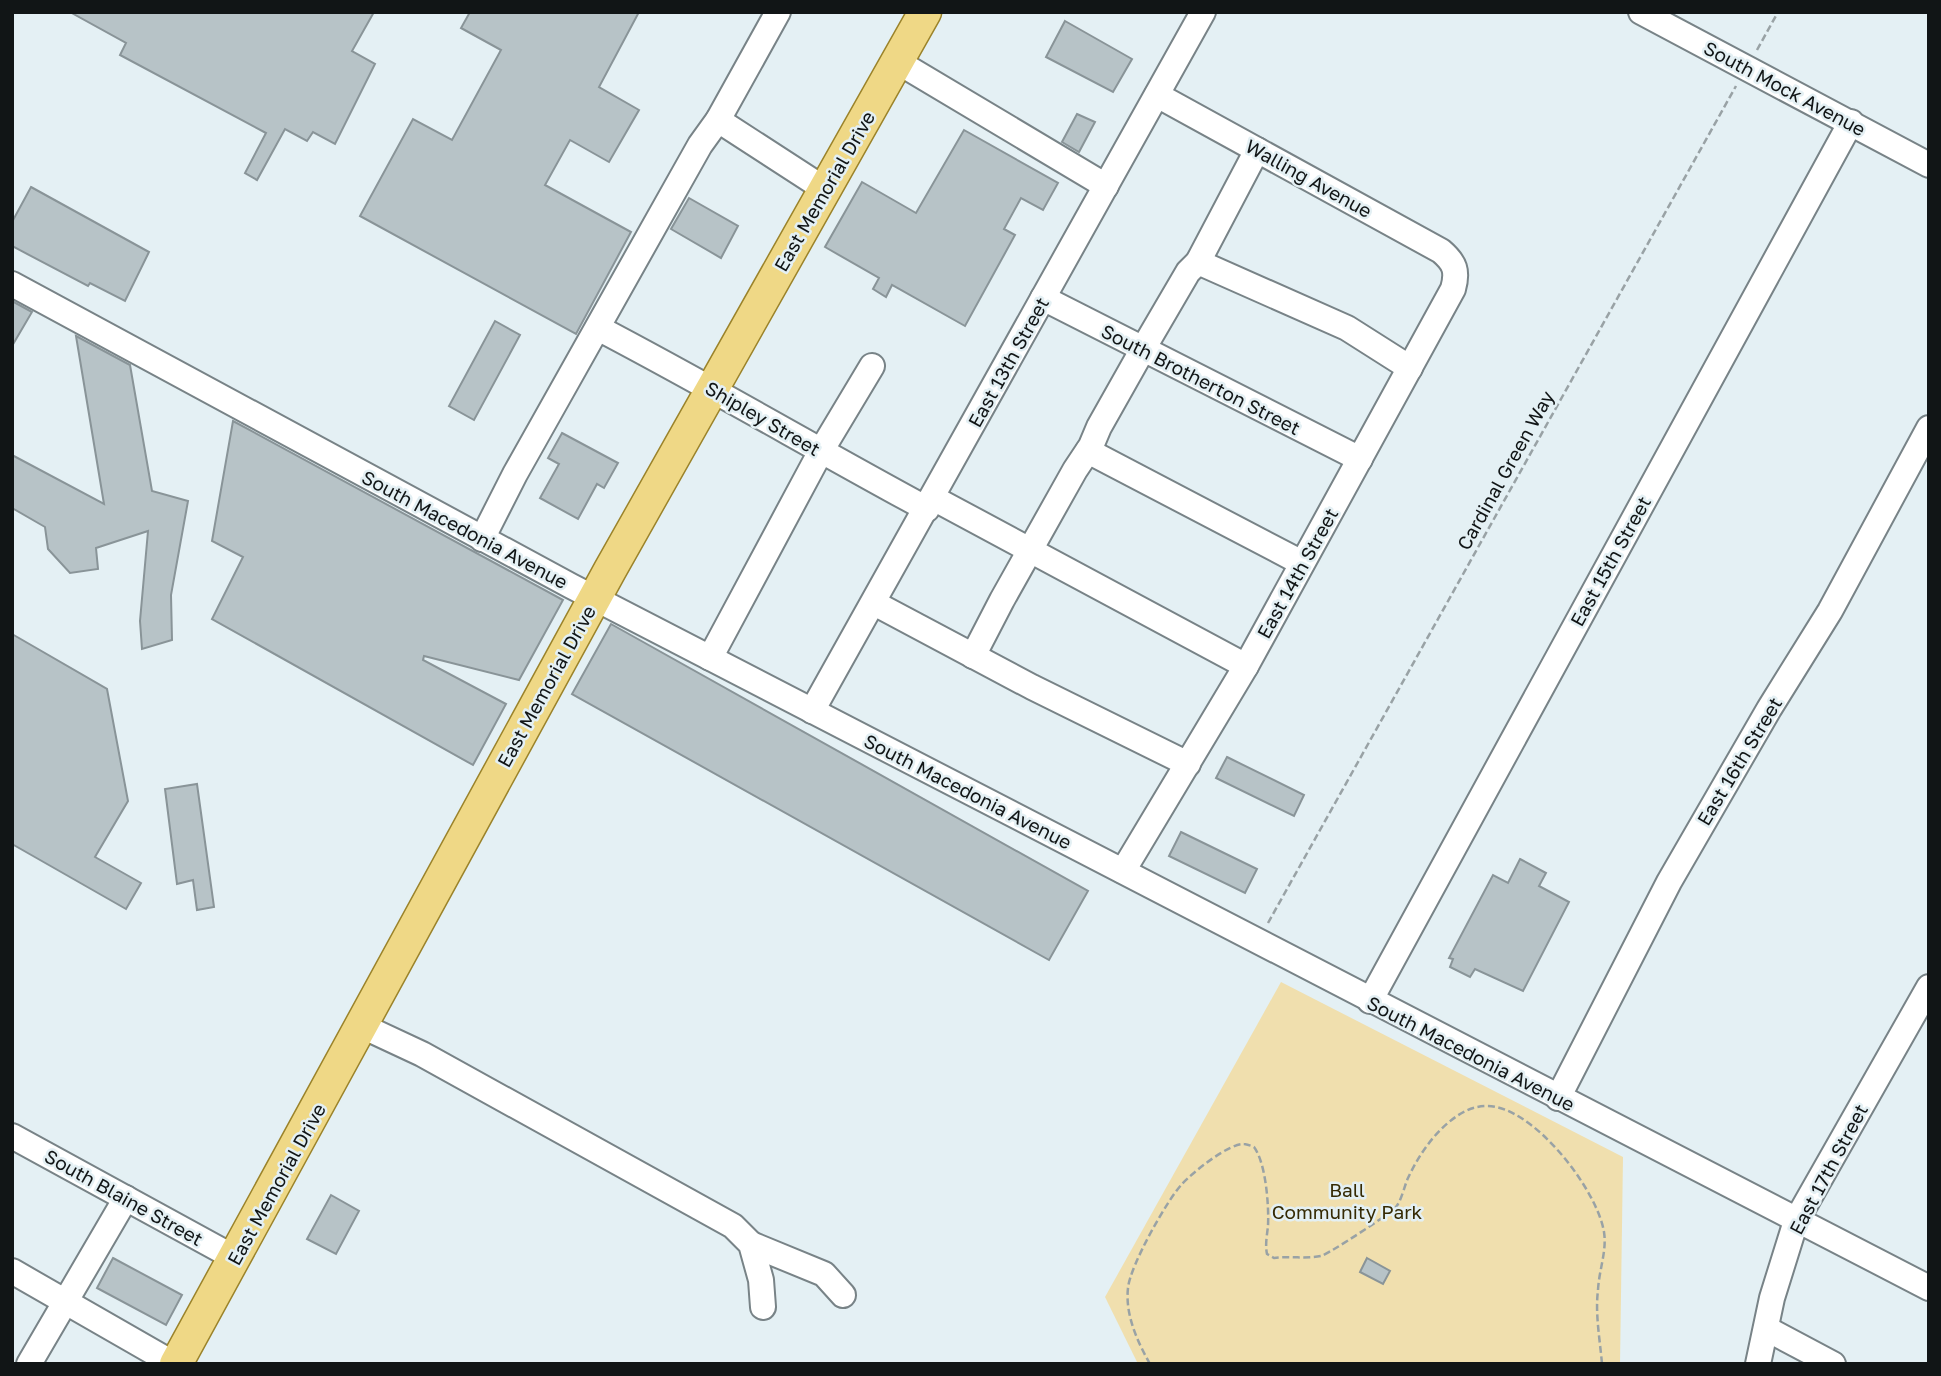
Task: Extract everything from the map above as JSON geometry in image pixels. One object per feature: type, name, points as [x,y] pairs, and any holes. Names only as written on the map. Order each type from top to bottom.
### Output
[{"type":"main road","name":"East Memorial Drive","points":[[175,1364],[594,598],[925,12]]},
{"type":"street","points":[[482,539],[515,474],[778,12]]},
{"type":"street","name":"East 13th Street","points":[[813,711],[1203,12]]},
{"type":"street","name":"South Mock Avenue","points":[[1641,12],[1929,165]]},
{"type":"street","points":[[898,62],[1106,186]]},
{"type":"street","name":"Walling Avenue","points":[[1157,95],[1441,250],[1456,268]]},
{"type":"street","points":[[718,120],[826,190]]},
{"type":"street","name":"East 15th Street","points":[[1370,1001],[1850,122]]},
{"type":"street","points":[[973,656],[1143,349],[1188,272],[1198,262],[1258,150]]},
{"type":"street","points":[[1198,262],[1347,328],[1410,368]]},
{"type":"street","name":"East 14th Street","points":[[1122,871],[1246,666],[1453,289],[1456,268]]},
{"type":"street","name":"South Macedonia Avenue","points":[[12,284],[594,598],[1929,1288]]},
{"type":"street","name":"South Brotherton Street","points":[[1043,298],[1360,459]]},
{"type":"street","name":"Shipley Street","points":[[598,328],[821,451],[1030,551],[1246,666]]},
{"type":"street","points":[[710,658],[821,451],[872,366]]},
{"type":"street","name":"East 16th Street","points":[[1559,1098],[1669,881],[1769,709],[1825,621],[1929,428]]},
{"type":"street","points":[[1088,451],[1302,563]]},
{"type":"street","points":[[874,603],[1188,764]]},
{"type":"street","name":"East 17th Street","points":[[1758,1364],[1772,1298],[1796,1221],[1929,986]]},
{"type":"street","points":[[362,1026],[422,1054],[733,1226],[751,1244],[824,1274],[843,1295]]},
{"type":"street","name":"South Blaine Street","points":[[16,1145],[126,1198],[235,1258]]},
{"type":"street","points":[[29,1364],[126,1198]]},
{"type":"street","points":[[751,1244],[761,1280],[763,1307]]},
{"type":"street","points":[[12,1271],[175,1364]]},
{"type":"street","points":[[1767,1329],[1833,1364]]},
{"type":"path","name":"Cardinal Green Way","points":[[1258,941],[1778,12]]},
{"type":"path","points":[[1150,1364],[1131,1321],[1127,1300],[1130,1276],[1181,1184],[1236,1146],[1243,1143],[1254,1147],[1261,1158],[1268,1209],[1267,1254],[1274,1258],[1318,1257],[1340,1247],[1374,1221],[1394,1210],[1410,1174],[1435,1136],[1460,1114],[1471,1108],[1489,1106],[1514,1115],[1550,1140],[1591,1196],[1600,1217],[1605,1241],[1597,1292],[1602,1364]]},
{"type":"green space","name":"Ball Community Park","points":[[1281,982],[1623,1157],[1620,1364],[1138,1364],[1105,1297]]},
{"type":"building","points":[[70,12],[374,12],[352,51],[375,64],[335,144],[313,132],[307,141],[285,129],[257,180],[245,173],[266,133],[120,55],[126,43]]},
{"type":"building","points":[[470,12],[639,12],[599,87],[639,110],[609,162],[570,140],[545,185],[631,232],[576,334],[360,216],[413,119],[452,140],[501,50],[461,28]]},
{"type":"building","points":[[1065,21],[1132,59],[1113,92],[1046,57]]},
{"type":"building","points":[[1077,114],[1095,122],[1079,152],[1062,142]]},
{"type":"building","points":[[964,130],[1058,183],[1043,210],[1021,198],[1004,229],[1015,235],[965,326],[892,285],[886,297],[873,289],[879,278],[825,247],[862,182],[916,213]]},
{"type":"building","points":[[31,187],[149,252],[125,301],[90,283],[88,286],[12,246],[12,222]]},
{"type":"building","points":[[689,198],[738,226],[721,258],[671,229]]},
{"type":"building","points":[[12,301],[32,312],[12,346]]},
{"type":"building","points":[[495,321],[520,335],[474,420],[449,406]]},
{"type":"building","points":[[76,336],[130,365],[152,491],[188,501],[171,595],[172,640],[142,649],[140,621],[148,531],[96,548],[98,569],[70,573],[48,549],[45,527],[12,508],[12,455],[104,504]]},
{"type":"building","points":[[233,421],[563,600],[519,680],[424,656],[423,660],[506,704],[473,765],[212,619],[243,557],[212,541]]},
{"type":"building","points":[[562,433],[618,463],[604,488],[597,484],[578,519],[540,498],[559,464],[548,458]]},
{"type":"building","points":[[611,624],[1088,891],[1049,960],[572,694]]},
{"type":"building","points":[[12,634],[107,689],[128,801],[95,857],[141,883],[126,909],[12,844]]},
{"type":"building","points":[[1227,757],[1304,795],[1294,816],[1216,778]]},
{"type":"building","points":[[197,784],[214,907],[197,910],[193,880],[177,884],[165,789]]},
{"type":"building","points":[[1181,832],[1257,869],[1245,893],[1169,856]]},
{"type":"building","points":[[1520,859],[1546,873],[1539,886],[1569,902],[1523,991],[1475,969],[1470,977],[1450,967],[1453,959],[1449,958],[1493,875],[1508,883]]},
{"type":"building","points":[[331,1195],[359,1211],[336,1254],[307,1239]]},
{"type":"building","points":[[113,1258],[182,1295],[166,1325],[97,1288]]},
{"type":"building","points":[[1367,1258],[1390,1271],[1383,1284],[1360,1272]]}]
